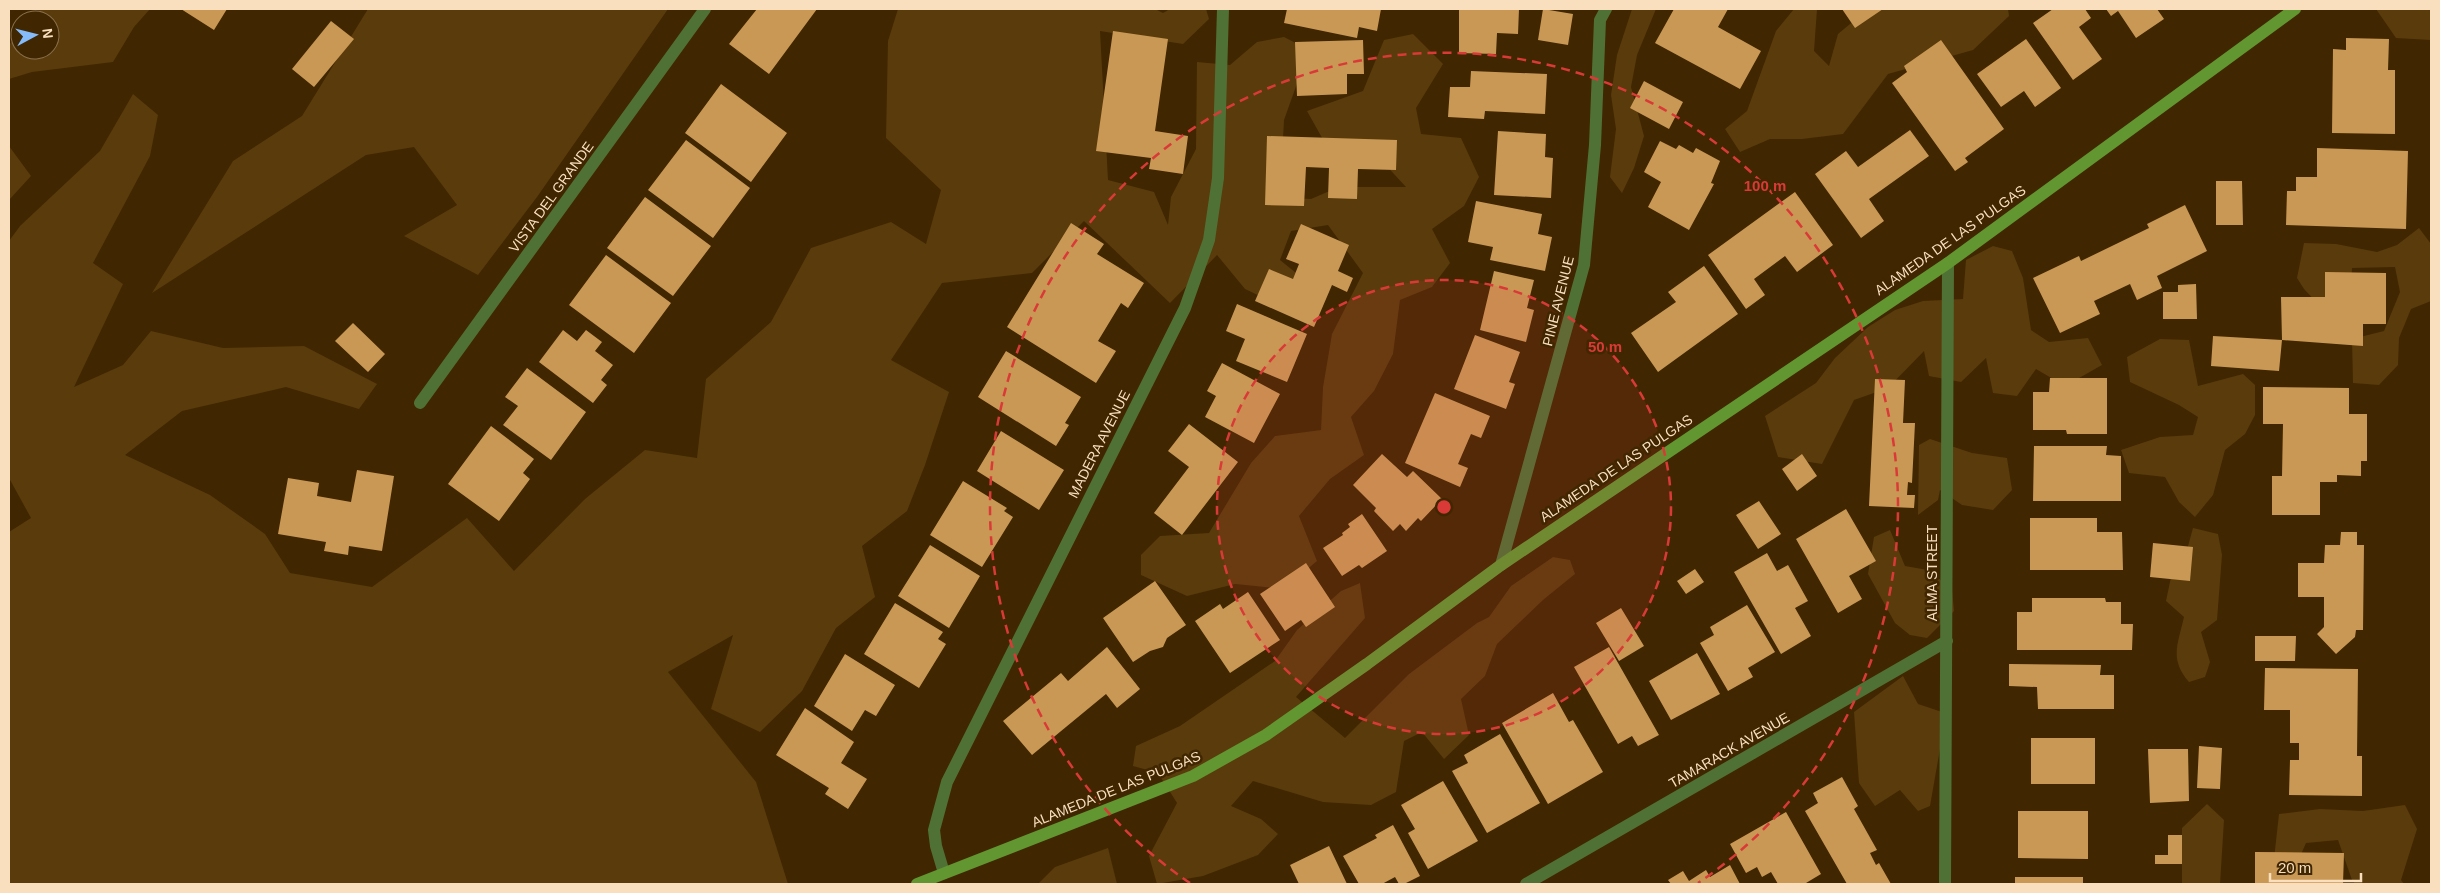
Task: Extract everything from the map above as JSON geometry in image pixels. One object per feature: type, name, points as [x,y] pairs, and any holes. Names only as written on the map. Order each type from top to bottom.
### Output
[{"type":"main road","name":"ALAMEDA DE LAS PULGAS","points":[[917,884],[1194,776],[1266,735],[1367,664],[1501,565],[1948,262],[2295,9]]},
{"type":"street","name":"VISTA DEL GRANDE","points":[[420,403],[705,9]]},
{"type":"street","name":"MADERA AVENUE","points":[[944,873],[936,846],[934,830],[947,782],[1185,308],[1209,240],[1218,178],[1223,9]]},
{"type":"street","name":"PINE AVENUE","points":[[1501,565],[1584,265],[1595,145],[1600,20],[1606,9]]},
{"type":"street","name":"ALMA STREET","points":[[1945,884],[1948,262]]},
{"type":"street","name":"TAMARACK AVENUE","points":[[1526,884],[1947,641]]},
{"type":"shaded area","points":[[150,9],[134,27],[113,62],[32,72],[9,79],[10,44],[10,60],[60,60],[60,10],[40,10]]},
{"type":"shaded area","points":[[368,9],[668,9],[537,197],[478,275],[404,236],[457,205],[414,147],[366,155],[152,293],[233,161],[302,116]]},
{"type":"shaded area","points":[[898,9],[1155,9],[1163,13],[1170,9],[1206,9],[1209,19],[1183,44],[1100,31],[1108,180],[1154,192],[1168,225],[1171,197],[1196,149],[1197,62],[1230,65],[1257,42],[1284,37],[1309,50],[1284,120],[1280,197],[1311,199],[1339,187],[1406,187],[1382,161],[1330,152],[1307,111],[1363,91],[1384,40],[1413,34],[1443,64],[1416,108],[1421,134],[1461,138],[1479,177],[1464,206],[1432,229],[1450,263],[1432,287],[1400,300],[1393,354],[1374,391],[1351,417],[1364,455],[1330,479],[1299,516],[1317,561],[1284,589],[1235,584],[1187,596],[1141,575],[1141,555],[1160,536],[1209,533],[1251,463],[1275,436],[1321,430],[1323,387],[1332,334],[1363,273],[1328,225],[1291,231],[1280,260],[1301,277],[1287,309],[1245,289],[1217,255],[1170,303],[1084,221],[1032,273],[942,283],[891,360],[949,392],[925,465],[907,511],[862,546],[875,597],[836,628],[802,691],[760,732],[711,709],[733,635],[668,672],[756,782],[788,884],[9,884],[9,532],[31,518],[9,478],[9,241],[20,226],[100,151],[133,94],[158,115],[150,156],[93,263],[123,284],[74,387],[123,365],[151,331],[223,348],[304,346],[377,384],[359,409],[286,387],[182,411],[125,455],[210,495],[265,534],[290,573],[372,587],[467,518],[514,571],[585,499],[645,450],[697,458],[706,379],[771,322],[811,248],[891,222],[926,244],[941,190],[886,138],[888,41]]},
{"type":"shaded area","points":[[1632,9],[1656,9],[1637,55],[1631,87],[1644,136],[1634,168],[1622,193],[1610,177],[1616,129],[1611,95],[1617,55]]},
{"type":"shaded area","points":[[1794,9],[1817,9],[1814,51],[1829,66],[1838,34],[1868,9],[2008,9],[2009,16],[1973,50],[1888,74],[1843,134],[1802,139],[1770,139],[1740,152],[1725,129],[1747,111],[1776,31]]},
{"type":"shaded area","points":[[2376,9],[2431,9],[2431,40],[2396,38]]},
{"type":"shaded area","points":[[9,146],[31,176],[9,200]]},
{"type":"shaded area","points":[[2419,228],[2431,244],[2431,301],[2411,309],[2399,338],[2398,365],[2379,385],[2353,383],[2352,339],[2384,331],[2400,292],[2395,267],[2352,268],[2351,290],[2322,308],[2304,289],[2297,278],[2304,243],[2336,244],[2377,252],[2397,245]]},
{"type":"shaded area","points":[[1993,246],[2012,251],[2023,278],[2031,330],[2049,342],[2088,338],[2102,365],[2065,386],[2036,369],[2017,396],[1993,393],[1986,358],[1961,382],[1929,376],[1924,351],[1888,388],[1854,400],[1822,464],[1778,457],[1765,416],[1816,383],[1835,358],[1868,327],[1895,310],[1923,301],[1963,299],[1966,260]]},
{"type":"shaded area","points":[[2160,339],[2189,340],[2198,386],[2243,374],[2255,385],[2255,415],[2245,434],[2225,450],[2213,495],[2195,517],[2179,502],[2165,477],[2129,473],[2121,450],[2160,437],[2193,435],[2198,417],[2179,405],[2130,382],[2127,357]]},
{"type":"shaded area","points":[[1930,439],[1972,453],[2007,458],[2012,490],[1993,510],[1962,505],[1940,490],[1938,500],[1918,515],[1919,445]]},
{"type":"shaded area","points":[[2193,528],[2218,534],[2222,555],[2217,620],[2201,632],[2210,662],[2205,677],[2189,682],[2179,666],[2177,658],[2178,643],[2184,617],[2166,601],[2171,577],[2185,557]]},
{"type":"shaded area","points":[[1890,530],[1905,566],[1928,570],[1952,589],[1954,611],[1927,638],[1910,635],[1895,623],[1868,574],[1874,537]]},
{"type":"shaded area","points":[[1553,557],[1570,560],[1575,574],[1543,600],[1497,644],[1485,676],[1461,699],[1469,735],[1444,759],[1422,732],[1404,741],[1396,792],[1371,805],[1323,802],[1253,781],[1231,806],[1261,819],[1278,834],[1258,855],[1203,876],[1157,884],[1149,856],[1177,803],[1158,773],[1133,766],[1136,746],[1180,726],[1275,661],[1297,630],[1341,591],[1360,583],[1365,618],[1296,697],[1345,738],[1409,674],[1477,623],[1489,617],[1511,586]]},
{"type":"shaded area","points":[[1903,676],[1918,704],[1942,712],[1940,749],[1930,806],[1918,811],[1900,790],[1875,806],[1859,783],[1854,712]]},
{"type":"shaded area","points":[[2207,804],[2224,820],[2220,884],[2182,884],[2182,828]]},
{"type":"shaded area","points":[[2405,805],[2417,829],[2401,880],[2404,884],[2355,884],[2338,840],[2306,843],[2288,884],[2272,877],[2279,814],[2320,809],[2363,811]]},
{"type":"shaded area","points":[[1108,848],[1117,884],[1038,884],[1055,867]]},
{"type":"building","points":[[181,9],[227,9],[214,30]]},
{"type":"building","points":[[757,9],[817,9],[769,74],[729,44]]},
{"type":"building","points":[[1287,9],[1381,9],[1377,31],[1359,27],[1357,38],[1284,23]]},
{"type":"building","points":[[1459,9],[1519,9],[1518,34],[1497,33],[1496,54],[1459,53]]},
{"type":"building","points":[[1543,9],[1573,14],[1568,45],[1538,40]]},
{"type":"building","points":[[1674,9],[1728,9],[1718,27],[1761,51],[1740,89],[1655,43]]},
{"type":"building","points":[[1842,9],[1883,9],[1855,28]]},
{"type":"building","points":[[2053,9],[2085,9],[2091,18],[2079,27],[2102,59],[2073,80],[2033,23]]},
{"type":"building","points":[[2106,9],[2157,9],[2164,19],[2136,38],[2118,11],[2111,16]]},
{"type":"building","points":[[331,21],[354,39],[314,87],[292,69]]},
{"type":"building","points":[[1113,31],[1168,39],[1155,131],[1188,136],[1183,174],[1149,169],[1151,158],[1096,151]]},
{"type":"building","points":[[2346,38],[2389,39],[2388,70],[2395,70],[2395,134],[2332,133],[2333,49],[2346,50]]},
{"type":"building","points":[[2026,39],[2061,88],[2035,107],[2024,91],[2001,107],[1977,74]]},
{"type":"building","points":[[1363,40],[1364,74],[1347,74],[1347,94],[1297,96],[1295,42]]},
{"type":"building","points":[[1941,40],[2004,129],[1965,158],[1968,162],[1955,171],[1892,83],[1907,72],[1904,66]]},
{"type":"building","points":[[1471,71],[1547,74],[1545,114],[1485,111],[1484,119],[1448,117],[1450,87],[1470,87]]},
{"type":"building","points":[[1644,81],[1683,102],[1669,129],[1630,108]]},
{"type":"building","points":[[721,84],[787,133],[751,182],[685,133]]},
{"type":"building","points":[[1910,130],[1929,156],[1869,199],[1884,221],[1861,238],[1815,174],[1846,151],[1858,167]]},
{"type":"building","points":[[1498,131],[1546,134],[1545,157],[1553,158],[1551,198],[1494,195]]},
{"type":"building","points":[[1267,136],[1397,140],[1396,170],[1358,169],[1357,199],[1328,198],[1329,168],[1306,167],[1304,206],[1265,205]]},
{"type":"building","points":[[686,140],[750,188],[713,238],[648,190]]},
{"type":"building","points":[[1660,141],[1676,149],[1679,145],[1693,153],[1696,148],[1720,161],[1711,183],[1714,184],[1689,230],[1648,207],[1661,182],[1644,172]]},
{"type":"building","points":[[2317,148],[2408,151],[2406,229],[2286,225],[2287,191],[2296,191],[2296,177],[2317,177]]},
{"type":"building","points":[[2216,181],[2242,181],[2243,225],[2216,225]]},
{"type":"building","points":[[1795,192],[1833,245],[1797,272],[1785,256],[1754,279],[1765,295],[1746,309],[1708,255]]},
{"type":"building","points":[[645,197],[711,246],[673,296],[607,248]]},
{"type":"building","points":[[1476,201],[1542,214],[1538,234],[1552,237],[1545,271],[1490,260],[1493,247],[1468,242]]},
{"type":"building","points":[[2185,205],[2207,251],[2157,276],[2162,288],[2137,300],[2130,284],[2094,301],[2100,314],[2060,333],[2033,278],[2079,256],[2081,261],[2149,228],[2147,224]]},
{"type":"building","points":[[1071,223],[1104,244],[1097,254],[1144,283],[1128,308],[1121,303],[1098,341],[1116,351],[1096,383],[1007,327]]},
{"type":"building","points":[[1301,224],[1349,245],[1338,271],[1353,278],[1347,292],[1332,285],[1314,327],[1255,301],[1269,269],[1293,279],[1299,264],[1286,259]]},
{"type":"building","points":[[606,255],[671,303],[634,353],[569,305]]},
{"type":"building","points":[[1704,266],[1738,314],[1658,372],[1631,333],[1676,302],[1668,292]]},
{"type":"building","points":[[1494,271],[1534,280],[1527,308],[1534,310],[1526,342],[1480,330]]},
{"type":"building","points":[[2325,272],[2386,273],[2386,324],[2363,324],[2363,346],[2282,340],[2281,297],[2325,297]]},
{"type":"building","points":[[2196,284],[2197,319],[2163,319],[2163,292],[2178,292],[2178,285]]},
{"type":"building","points":[[1237,304],[1307,334],[1287,382],[1236,361],[1245,339],[1226,331]]},
{"type":"building","points":[[353,323],[385,354],[368,372],[335,341]]},
{"type":"building","points":[[563,330],[577,341],[586,330],[602,342],[595,351],[613,365],[601,380],[607,385],[593,403],[539,362]]},
{"type":"building","points":[[1475,335],[1520,352],[1509,382],[1515,384],[1506,409],[1454,389]]},
{"type":"building","points":[[2213,336],[2282,340],[2279,371],[2211,366]]},
{"type":"building","points":[[1006,351],[1081,397],[1065,423],[1069,425],[1056,446],[978,397]]},
{"type":"building","points":[[1222,363],[1280,394],[1254,443],[1205,417],[1216,396],[1207,391]]},
{"type":"building","points":[[527,368],[586,412],[551,460],[503,425],[518,406],[505,397]]},
{"type":"building","points":[[2050,378],[2107,378],[2107,434],[2067,434],[2066,430],[2033,430],[2033,392],[2049,392]]},
{"type":"building","points":[[1875,379],[1905,380],[1903,423],[1915,423],[1912,483],[1908,482],[1907,495],[1915,495],[1914,508],[1869,506]]},
{"type":"building","points":[[2263,387],[2349,388],[2349,414],[2367,414],[2367,461],[2361,461],[2361,476],[2337,475],[2337,482],[2320,482],[2320,515],[2272,515],[2272,476],[2282,476],[2283,424],[2263,424]]},
{"type":"building","points":[[1435,393],[1490,416],[1481,438],[1471,434],[1458,464],[1468,468],[1460,487],[1405,463]]},
{"type":"building","points":[[1189,424],[1238,462],[1182,535],[1154,513],[1189,467],[1168,451]]},
{"type":"building","points":[[491,426],[534,459],[523,473],[530,479],[499,521],[448,484]]},
{"type":"building","points":[[1001,431],[1064,470],[1039,510],[977,471]]},
{"type":"building","points":[[2034,446],[2107,446],[2106,455],[2121,456],[2121,501],[2033,501]]},
{"type":"building","points":[[1382,454],[1407,477],[1413,471],[1442,499],[1421,521],[1418,518],[1406,531],[1400,524],[1393,531],[1374,511],[1376,508],[1353,485]]},
{"type":"building","points":[[1802,454],[1817,476],[1797,491],[1782,469]]},
{"type":"building","points":[[357,470],[394,476],[382,551],[349,546],[348,555],[324,551],[326,542],[278,534],[288,478],[319,483],[317,496],[351,502]]},
{"type":"building","points":[[963,481],[1007,508],[1004,511],[1013,517],[982,567],[930,535]]},
{"type":"building","points":[[1759,501],[1781,534],[1758,549],[1736,515]]},
{"type":"building","points":[[1846,509],[1876,561],[1849,576],[1862,599],[1838,613],[1796,539]]},
{"type":"building","points":[[1362,514],[1387,551],[1362,568],[1359,565],[1342,576],[1323,548],[1343,535],[1342,533],[1350,527],[1348,524]]},
{"type":"building","points":[[2030,518],[2097,518],[2097,532],[2122,532],[2123,570],[2030,570]]},
{"type":"building","points":[[2341,532],[2357,532],[2357,545],[2364,545],[2363,630],[2356,630],[2355,637],[2336,654],[2317,634],[2324,627],[2324,597],[2298,597],[2298,563],[2324,563],[2325,545],[2340,545]]},
{"type":"building","points":[[2153,543],[2193,547],[2190,581],[2150,577]]},
{"type":"building","points":[[930,545],[980,576],[949,628],[898,596]]},
{"type":"building","points":[[1767,553],[1777,571],[1788,565],[1808,601],[1795,608],[1811,636],[1781,654],[1734,572]]},
{"type":"building","points":[[1306,563],[1335,607],[1306,627],[1301,620],[1285,631],[1260,594]]},
{"type":"building","points":[[1695,569],[1704,582],[1686,594],[1677,581]]},
{"type":"building","points":[[1155,581],[1186,625],[1167,638],[1163,647],[1150,651],[1133,662],[1103,618]]},
{"type":"building","points":[[1248,592],[1280,640],[1230,673],[1195,621],[1220,604],[1223,609]]},
{"type":"building","points":[[2032,598],[2105,598],[2106,602],[2121,602],[2121,624],[2133,624],[2132,650],[2017,650],[2017,612],[2032,612]]},
{"type":"building","points":[[895,603],[943,632],[938,639],[946,644],[919,688],[864,654]]},
{"type":"building","points":[[1747,605],[1775,652],[1748,668],[1753,677],[1728,691],[1700,643],[1714,635],[1710,627]]},
{"type":"building","points":[[1621,608],[1644,646],[1619,661],[1596,623]]},
{"type":"building","points":[[2255,636],[2296,636],[2295,661],[2255,661]]},
{"type":"building","points":[[1107,647],[1140,689],[1117,708],[1106,694],[1032,755],[1003,721],[1061,673],[1068,681]]},
{"type":"building","points":[[1609,647],[1659,735],[1638,746],[1632,736],[1618,744],[1574,667]]},
{"type":"building","points":[[1697,653],[1720,694],[1671,720],[1649,681]]},
{"type":"building","points":[[845,654],[895,685],[876,716],[865,710],[852,731],[814,706]]},
{"type":"building","points":[[2009,664],[2101,665],[2100,675],[2114,675],[2114,709],[2038,709],[2037,687],[2009,686]]},
{"type":"building","points":[[2265,668],[2358,669],[2357,756],[2362,756],[2362,796],[2289,795],[2290,760],[2299,760],[2299,743],[2290,743],[2290,710],[2264,710]]},
{"type":"building","points":[[1553,693],[1569,722],[1573,720],[1603,772],[1548,804],[1502,723]]},
{"type":"building","points":[[805,708],[854,742],[841,763],[867,779],[848,809],[825,794],[829,788],[776,755]]},
{"type":"building","points":[[1500,734],[1540,803],[1487,833],[1452,771],[1468,763],[1464,755]]},
{"type":"building","points":[[2031,738],[2095,738],[2095,784],[2031,784]]},
{"type":"building","points":[[2199,746],[2222,748],[2220,789],[2197,788]]},
{"type":"building","points":[[2148,749],[2188,749],[2189,801],[2150,803]]},
{"type":"building","points":[[1842,777],[1858,806],[1854,809],[1877,850],[1870,853],[1876,865],[1879,863],[1891,884],[1847,884],[1805,811],[1818,803],[1813,793]]},
{"type":"building","points":[[1443,781],[1478,841],[1428,869],[1408,833],[1415,829],[1401,805]]},
{"type":"building","points":[[2018,811],[2088,811],[2088,859],[2018,858]]},
{"type":"building","points":[[1786,812],[1821,874],[1807,884],[1778,884],[1771,872],[1762,877],[1757,867],[1746,873],[1730,844]]},
{"type":"building","points":[[1393,825],[1420,876],[1404,884],[1399,884],[1395,877],[1382,884],[1359,884],[1343,856],[1377,838],[1375,835]]},
{"type":"building","points":[[2168,835],[2182,835],[2182,864],[2155,864],[2155,855],[2168,855]]},
{"type":"building","points":[[1329,846],[1347,884],[1299,884],[1290,865]]},
{"type":"building","points":[[2255,852],[2344,853],[2343,884],[2255,884]]},
{"type":"building","points":[[1730,865],[1740,884],[1671,884],[1668,880],[1683,871],[1689,881],[1706,870],[1710,877]]},
{"type":"building","points":[[2015,877],[2083,877],[2083,884],[2015,884]]}]
